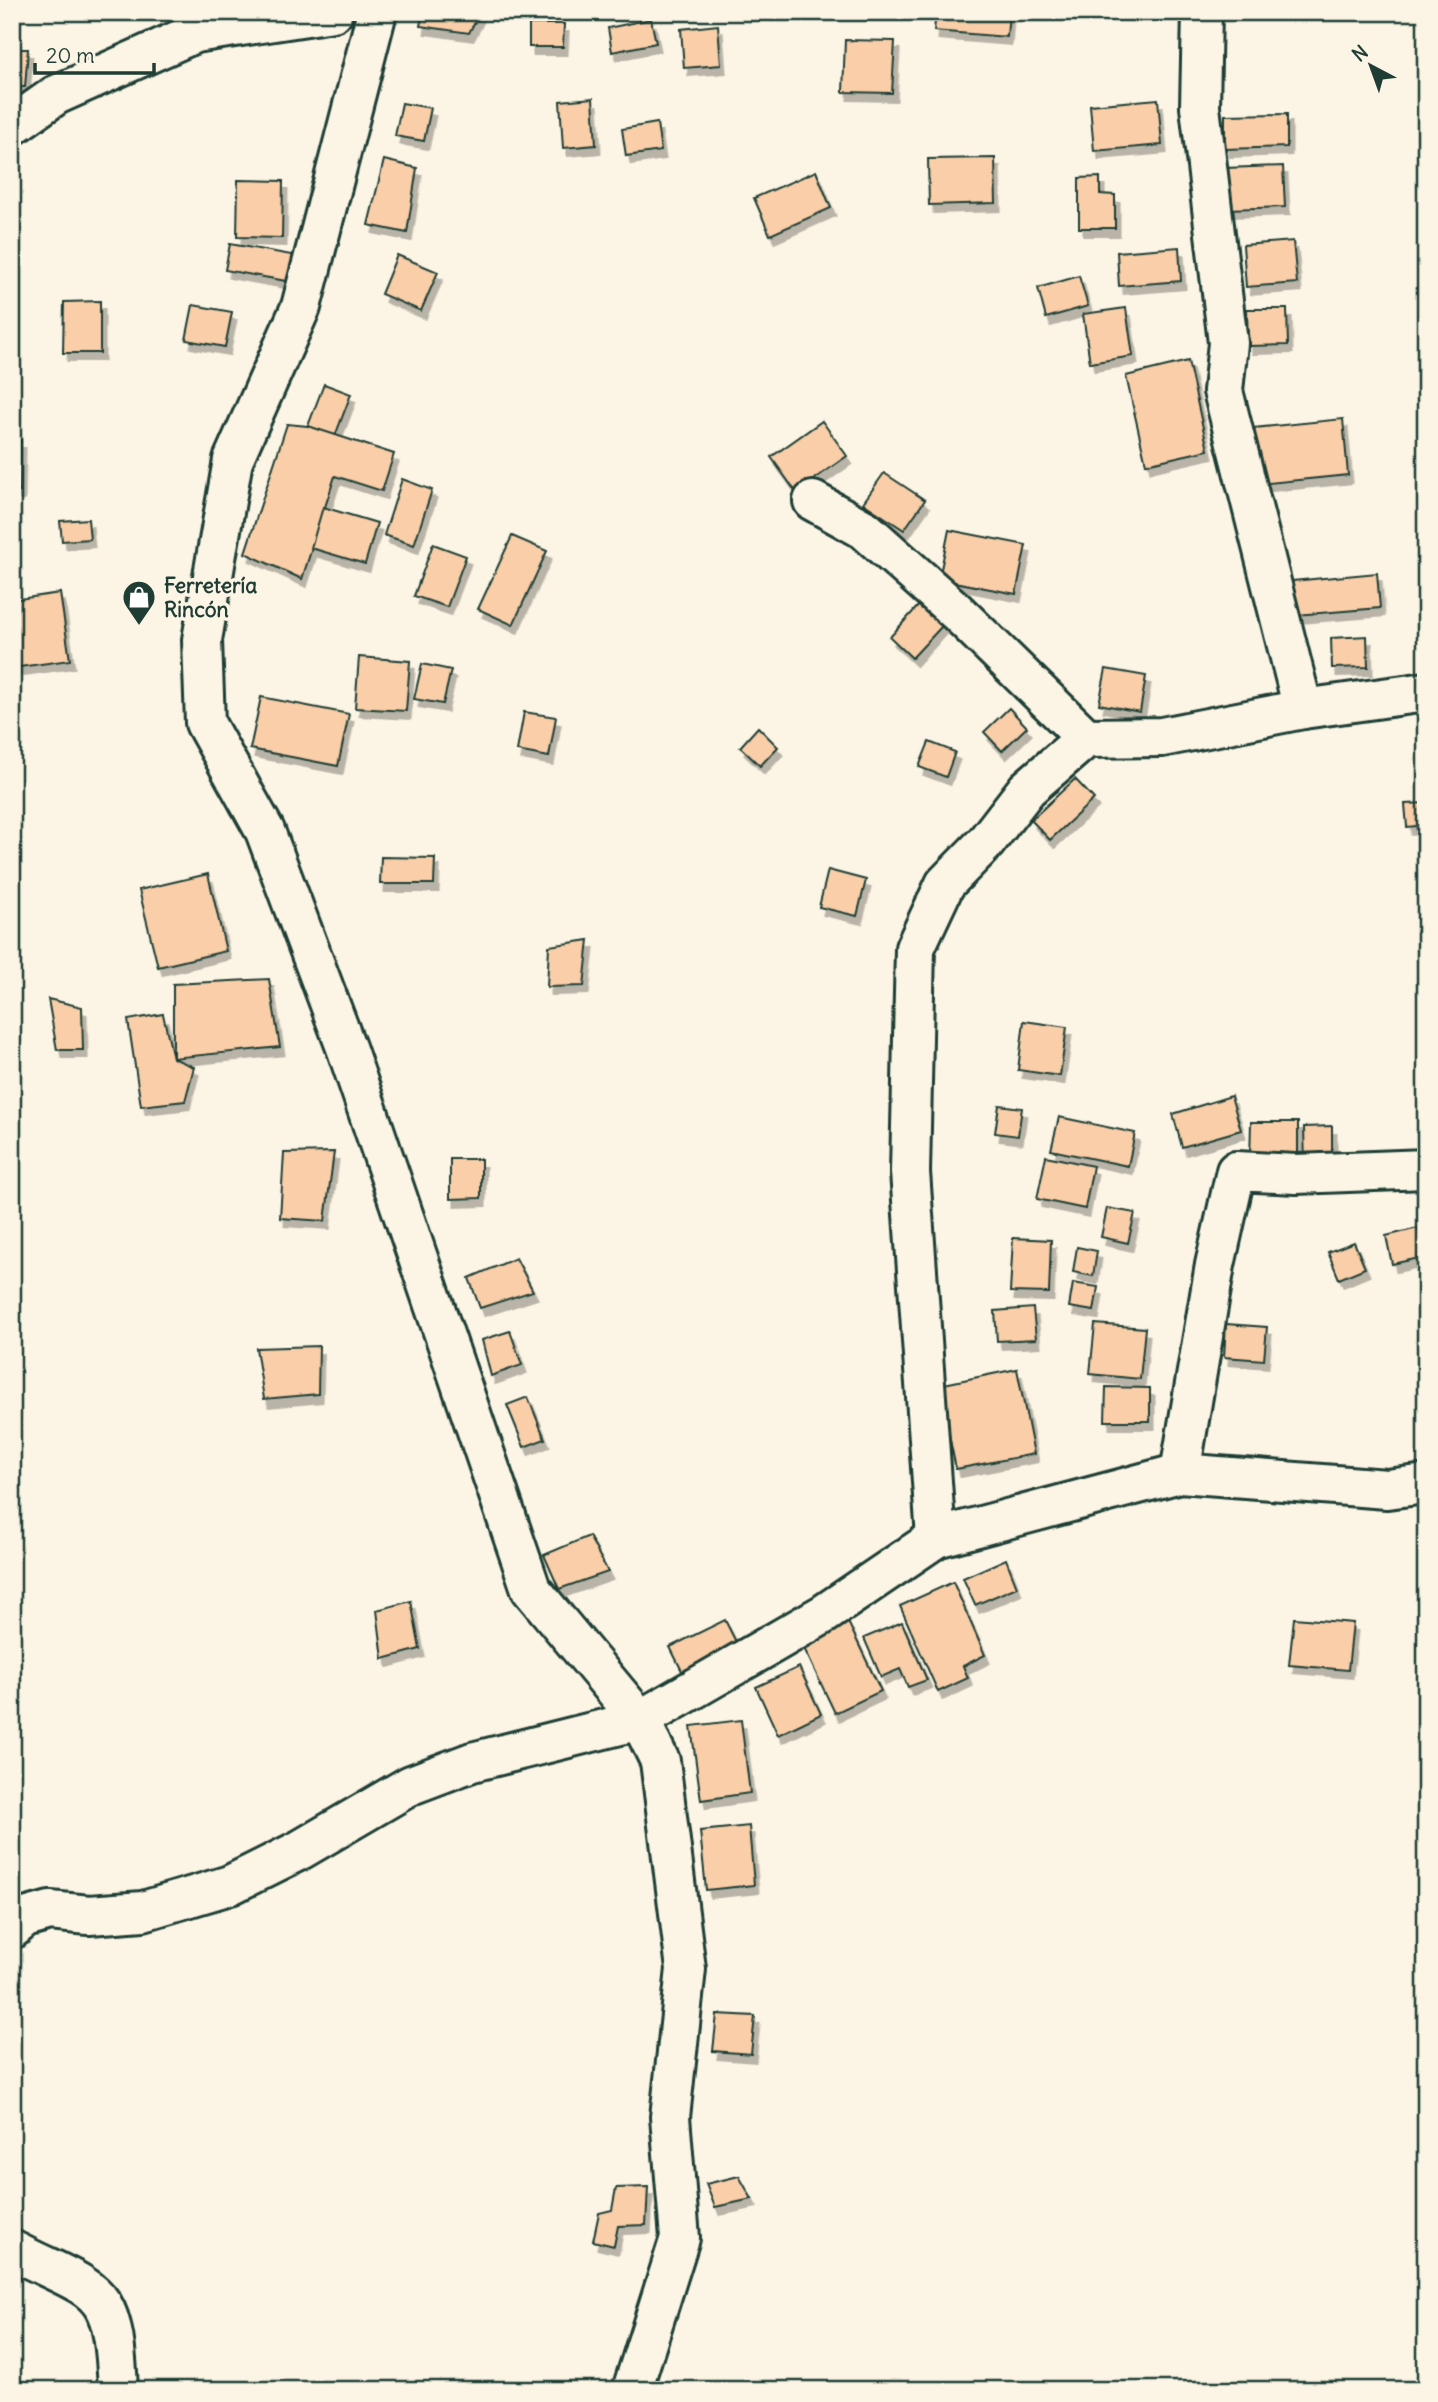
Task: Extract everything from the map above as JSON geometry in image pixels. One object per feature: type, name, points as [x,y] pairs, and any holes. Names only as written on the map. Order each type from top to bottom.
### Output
[{"type":"street","points":[[12,126],[56,95],[195,33],[333,12]]},
{"type":"street","points":[[377,12],[301,307],[233,460],[202,640],[205,723],[265,831],[348,1050],[531,1589],[639,1720],[660,1760],[686,1969],[670,2117],[680,2238],[632,2390]]},
{"type":"street","points":[[1202,12],[1200,107],[1228,343],[1223,391],[1303,709]]},
{"type":"street","points":[[813,501],[865,530],[957,612],[1086,738]]},
{"type":"street","points":[[936,1538],[909,1172],[915,948],[945,884],[986,842],[1027,789],[1086,738],[1163,737],[1303,709],[1426,692]]},
{"type":"street","points":[[1180,1473],[1215,1265],[1236,1171],[1296,1174],[1426,1169]]},
{"type":"street","points":[[12,1929],[25,1919],[50,1911],[89,1915],[143,1910],[230,1885],[300,1850],[411,1785],[472,1762],[639,1720],[824,1614],[936,1538],[1180,1473],[1387,1489],[1426,1485]]},
{"type":"street","points":[[12,2250],[75,2279],[98,2294],[111,2319],[116,2342],[118,2390]]},
{"type":"building","points":[[423,12],[480,12],[469,33],[420,26]]},
{"type":"building","points":[[936,12],[1009,12],[1007,37],[934,31]]},
{"type":"building","points":[[651,19],[656,43],[612,52],[608,28]]},
{"type":"building","points":[[529,24],[564,24],[563,47],[529,47]]},
{"type":"building","points":[[718,25],[721,65],[684,68],[681,29]]},
{"type":"building","points":[[845,40],[895,41],[892,93],[843,92]]},
{"type":"building","points":[[12,49],[28,49],[25,87],[12,87]]},
{"type":"building","points":[[593,98],[596,145],[563,148],[560,101]]},
{"type":"building","points":[[1158,99],[1162,145],[1094,151],[1090,105]]},
{"type":"building","points":[[402,103],[431,108],[424,141],[395,136]]},
{"type":"building","points":[[1287,114],[1287,147],[1225,149],[1225,115]]},
{"type":"building","points":[[657,123],[661,151],[626,156],[622,129]]},
{"type":"building","points":[[995,158],[996,203],[929,205],[928,159]]},
{"type":"building","points":[[384,160],[417,168],[407,233],[368,225]]},
{"type":"building","points":[[1283,166],[1285,207],[1226,209],[1224,168]]},
{"type":"building","points":[[816,171],[831,208],[770,235],[754,198]]},
{"type":"building","points":[[1100,177],[1100,194],[1115,195],[1115,228],[1079,228],[1079,178]]},
{"type":"building","points":[[238,180],[283,181],[282,238],[237,237]]},
{"type":"building","points":[[1293,241],[1297,283],[1246,287],[1243,245]]},
{"type":"building","points":[[230,244],[297,256],[292,282],[225,270]]},
{"type":"building","points":[[1179,247],[1181,281],[1119,286],[1117,252]]},
{"type":"building","points":[[397,255],[438,272],[421,311],[381,294]]},
{"type":"building","points":[[1079,276],[1088,306],[1046,318],[1038,288]]},
{"type":"building","points":[[100,301],[100,353],[63,353],[64,302]]},
{"type":"building","points":[[193,305],[232,312],[225,347],[186,340]]},
{"type":"building","points":[[1126,308],[1133,356],[1090,363],[1083,314]]},
{"type":"building","points":[[1247,309],[1287,309],[1288,345],[1248,346]]},
{"type":"building","points":[[1188,361],[1208,450],[1146,464],[1126,376]]},
{"type":"building","points":[[324,384],[351,394],[335,436],[308,426]]},
{"type":"building","points":[[1343,419],[1348,475],[1259,484],[1254,428]]},
{"type":"building","points":[[822,421],[847,456],[796,492],[771,457]]},
{"type":"building","points":[[287,424],[308,426],[394,454],[382,491],[335,476],[302,579],[245,553]]},
{"type":"building","points":[[12,440],[21,440],[20,492],[12,491]]},
{"type":"building","points":[[884,473],[925,500],[904,530],[863,503]]},
{"type":"building","points":[[402,479],[432,490],[414,545],[384,535]]},
{"type":"building","points":[[323,507],[377,523],[365,564],[311,548]]},
{"type":"building","points":[[88,519],[90,539],[62,541],[60,521]]},
{"type":"building","points":[[949,530],[1026,545],[1016,594],[939,579]]},
{"type":"building","points":[[512,536],[547,551],[513,625],[478,609]]},
{"type":"building","points":[[433,544],[466,556],[447,607],[414,596]]},
{"type":"building","points":[[1377,573],[1380,608],[1284,616],[1282,582]]},
{"type":"building","points":[[60,593],[70,660],[12,668],[12,600]]},
{"type":"building","points":[[920,604],[943,625],[912,658],[890,637]]},
{"type":"building","points":[[1367,636],[1368,667],[1332,668],[1331,638]]},
{"type":"building","points":[[359,657],[410,661],[406,711],[355,708]]},
{"type":"building","points":[[422,664],[451,670],[443,704],[414,699]]},
{"type":"building","points":[[1106,669],[1146,676],[1140,712],[1099,704]]},
{"type":"building","points":[[261,697],[349,714],[338,766],[250,749]]},
{"type":"building","points":[[1009,708],[1027,727],[1002,751],[984,732]]},
{"type":"building","points":[[524,712],[556,717],[549,757],[517,751]]},
{"type":"building","points":[[758,727],[778,747],[760,766],[740,747]]},
{"type":"building","points":[[929,742],[955,752],[946,777],[919,767]]},
{"type":"building","points":[[1075,779],[1094,799],[1050,840],[1031,820]]},
{"type":"building","points":[[1426,803],[1426,825],[1407,827],[1405,804]]},
{"type":"building","points":[[381,857],[435,858],[434,884],[380,884]]},
{"type":"building","points":[[828,870],[866,880],[857,916],[819,907]]},
{"type":"building","points":[[208,874],[226,951],[158,967],[139,890]]},
{"type":"building","points":[[589,940],[584,986],[547,987],[549,946]]},
{"type":"building","points":[[269,979],[280,1047],[173,1058],[173,984]]},
{"type":"building","points":[[48,999],[82,1007],[83,1050],[57,1050]]},
{"type":"building","points":[[163,1014],[173,1058],[194,1067],[185,1101],[141,1106],[128,1020]]},
{"type":"building","points":[[1024,1021],[1067,1027],[1060,1076],[1018,1070]]},
{"type":"building","points":[[1231,1096],[1241,1130],[1182,1147],[1173,1114]]},
{"type":"building","points":[[999,1105],[1022,1108],[1018,1136],[995,1133]]},
{"type":"building","points":[[1059,1117],[1135,1133],[1128,1166],[1051,1150]]},
{"type":"building","points":[[1251,1122],[1298,1122],[1298,1160],[1250,1161]]},
{"type":"building","points":[[1332,1126],[1332,1165],[1305,1167],[1304,1127]]},
{"type":"building","points":[[334,1152],[325,1221],[280,1218],[284,1153]]},
{"type":"building","points":[[1046,1156],[1093,1166],[1085,1209],[1037,1199]]},
{"type":"building","points":[[450,1159],[481,1159],[481,1198],[450,1199]]},
{"type":"building","points":[[1107,1208],[1135,1213],[1128,1243],[1101,1237]]},
{"type":"building","points":[[1418,1228],[1424,1257],[1392,1264],[1386,1236]]},
{"type":"building","points":[[1013,1238],[1051,1240],[1049,1293],[1010,1292]]},
{"type":"building","points":[[1354,1242],[1365,1268],[1339,1279],[1328,1252]]},
{"type":"building","points":[[1077,1247],[1097,1251],[1093,1276],[1073,1272]]},
{"type":"building","points":[[516,1258],[533,1291],[480,1308],[469,1278]]},
{"type":"building","points":[[1073,1283],[1098,1287],[1094,1311],[1069,1307]]},
{"type":"building","points":[[1033,1308],[1036,1339],[997,1341],[995,1311]]},
{"type":"building","points":[[1095,1324],[1145,1328],[1140,1379],[1090,1374]]},
{"type":"building","points":[[1226,1324],[1267,1327],[1264,1360],[1224,1357]]},
{"type":"building","points":[[510,1331],[522,1365],[491,1376],[482,1340]]},
{"type":"building","points":[[319,1346],[318,1394],[264,1399],[256,1348]]},
{"type":"building","points":[[1017,1369],[1034,1454],[956,1469],[939,1385]]},
{"type":"building","points":[[1106,1387],[1150,1388],[1150,1421],[1105,1421]]},
{"type":"building","points":[[528,1397],[545,1439],[524,1447],[507,1405]]},
{"type":"building","points":[[589,1536],[608,1572],[559,1589],[544,1555]]},
{"type":"building","points":[[1006,1559],[1017,1587],[975,1605],[963,1578]]},
{"type":"building","points":[[953,1582],[985,1655],[963,1666],[968,1678],[938,1692],[900,1606]]},
{"type":"building","points":[[411,1601],[420,1649],[383,1659],[377,1610]]},
{"type":"building","points":[[1294,1618],[1353,1623],[1348,1670],[1289,1665]]},
{"type":"building","points":[[725,1620],[738,1646],[688,1683],[670,1647]]},
{"type":"building","points":[[848,1622],[881,1691],[835,1713],[802,1644]]},
{"type":"building","points":[[902,1622],[927,1680],[908,1687],[900,1669],[881,1677],[864,1638]]},
{"type":"building","points":[[799,1667],[821,1714],[778,1735],[756,1687]]},
{"type":"building","points":[[741,1720],[750,1793],[701,1800],[691,1726]]},
{"type":"building","points":[[749,1826],[754,1885],[706,1890],[700,1831]]},
{"type":"building","points":[[717,2014],[755,2016],[751,2054],[713,2051]]},
{"type":"building","points":[[739,2176],[752,2199],[715,2207],[706,2184]]},
{"type":"building","points":[[648,2187],[646,2225],[618,2226],[614,2246],[593,2241],[599,2213],[612,2210],[616,2188]]},
{"type":"place","name":"Ferretería Rincón","points":[[139,627]]}]
